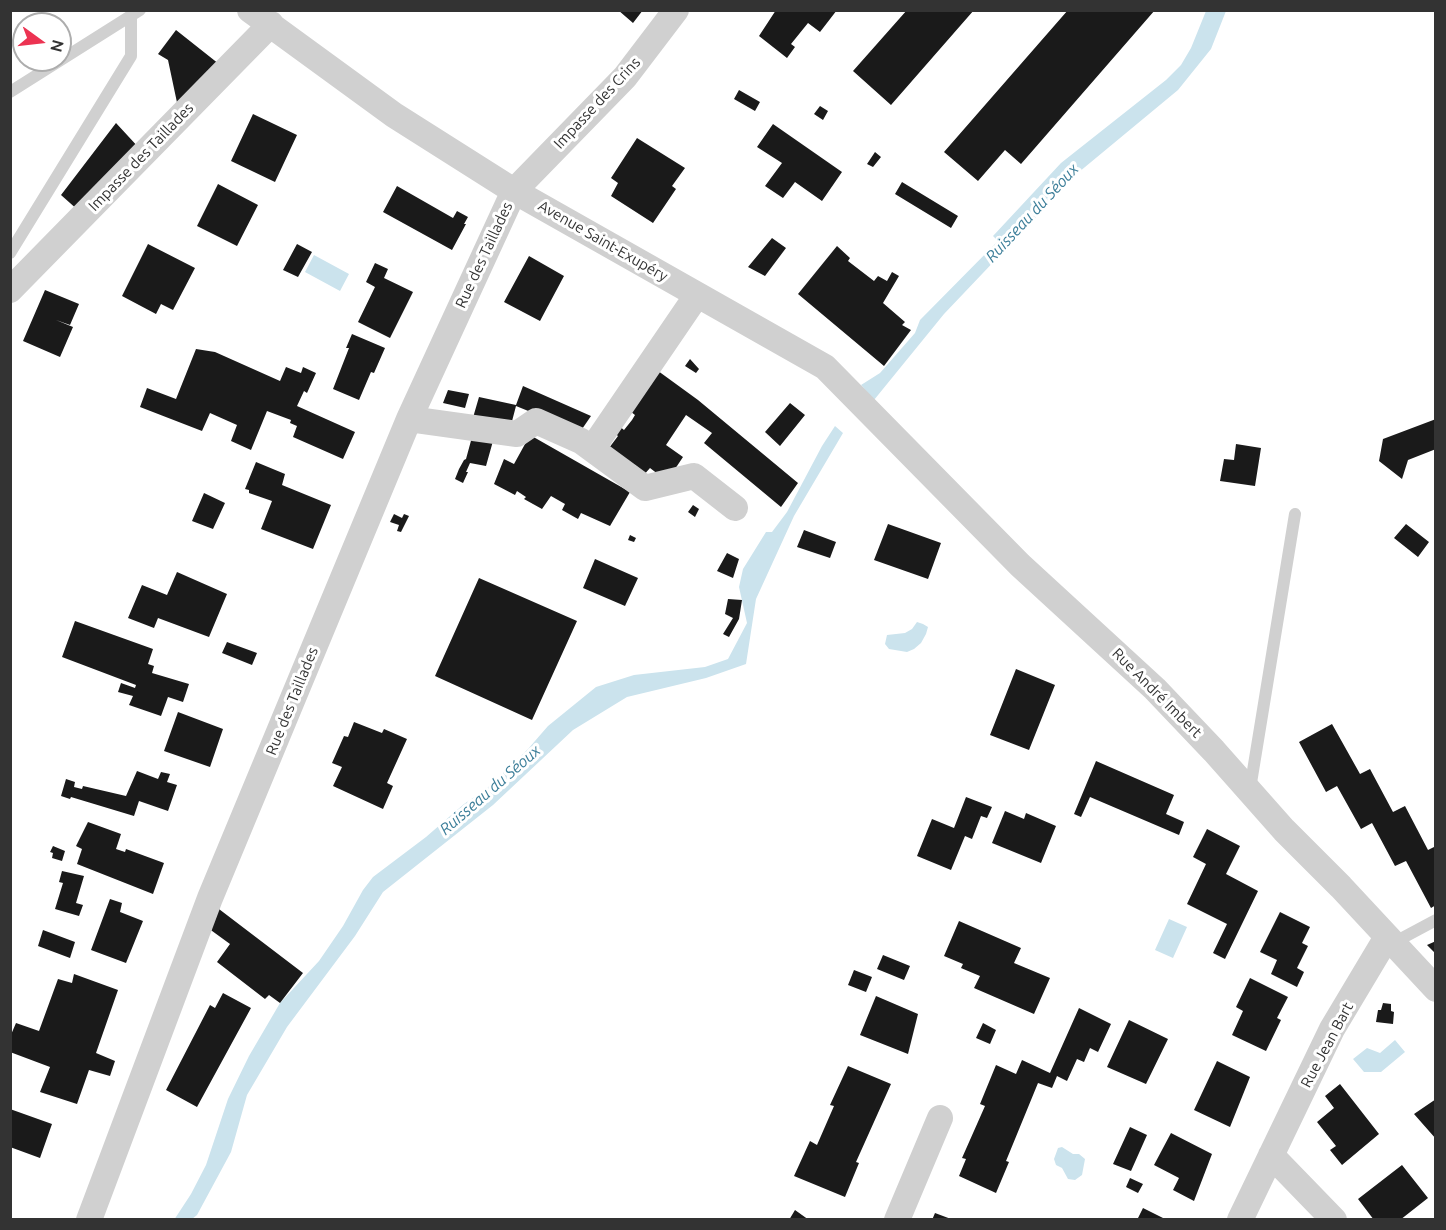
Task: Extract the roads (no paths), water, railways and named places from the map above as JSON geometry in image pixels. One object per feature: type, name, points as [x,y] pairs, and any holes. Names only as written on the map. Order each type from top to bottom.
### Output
[{"type":"street","name":"Impasse des Crins","points":[[514,191],[625,77],[676,10]]},
{"type":"street","name":"Avenue Saint-Exupéry","points":[[260,17],[394,115],[514,191],[825,368],[866,409]]},
{"type":"street","name":"Impasse des Taillades","points":[[10,290],[260,17]]},
{"type":"street","name":"Rue des Taillades","points":[[89,1220],[210,898],[409,419],[514,191]]},
{"type":"street","points":[[592,449],[697,295]]},
{"type":"street","name":"Rue André Imbert","points":[[866,409],[1020,565],[1155,689],[1284,830],[1341,887],[1436,989]]},
{"type":"street","points":[[409,419],[517,434],[536,421],[580,441],[645,488],[694,477],[735,508]]},
{"type":"street","name":"Rue Jean Bart","points":[[1240,1220],[1332,1029],[1390,940]]},
{"type":"street","points":[[897,1220],[940,1118]]},
{"type":"street","points":[[1271,1155],[1334,1220]]},
{"type":"lane","points":[[10,92],[136,13]]},
{"type":"lane","points":[[10,253],[131,56],[136,13]]},
{"type":"lane","points":[[1250,791],[1295,514]]},
{"type":"lane","points":[[1390,940],[1436,921]]},
{"type":"water","name":"Ruisseau du Séoux","points":[[1206,11],[1226,11],[1211,49],[1178,90],[1079,172],[944,314],[874,400],[861,385],[880,373],[915,333],[920,320],[998,241],[993,236],[1061,163],[1166,80],[1181,65],[1191,48]]},
{"type":"water","points":[[314,255],[349,274],[340,291],[305,272]]},
{"type":"water","name":"Ruisseau du Séoux","points":[[835,426],[843,433],[794,516],[756,599],[746,664],[706,678],[627,697],[573,730],[493,805],[383,892],[355,936],[287,1027],[247,1095],[231,1152],[197,1215],[192,1219],[174,1220],[206,1165],[228,1099],[249,1056],[280,1003],[319,961],[373,877],[486,789],[528,749],[548,726],[596,687],[634,675],[705,667],[728,659],[747,623],[739,587],[743,569],[766,532],[772,532],[787,512]]},
{"type":"water","points":[[917,622],[928,627],[921,643],[907,652],[889,649],[885,644],[887,635],[905,633]]},
{"type":"water","points":[[1169,919],[1187,927],[1173,958],[1155,950]]},
{"type":"water","points":[[1395,1040],[1405,1052],[1381,1072],[1364,1072],[1353,1059],[1367,1048],[1380,1053]]},
{"type":"water","points":[[1062,1147],[1085,1159],[1082,1175],[1075,1180],[1068,1179],[1062,1168],[1056,1165],[1054,1159],[1058,1148]]}]
